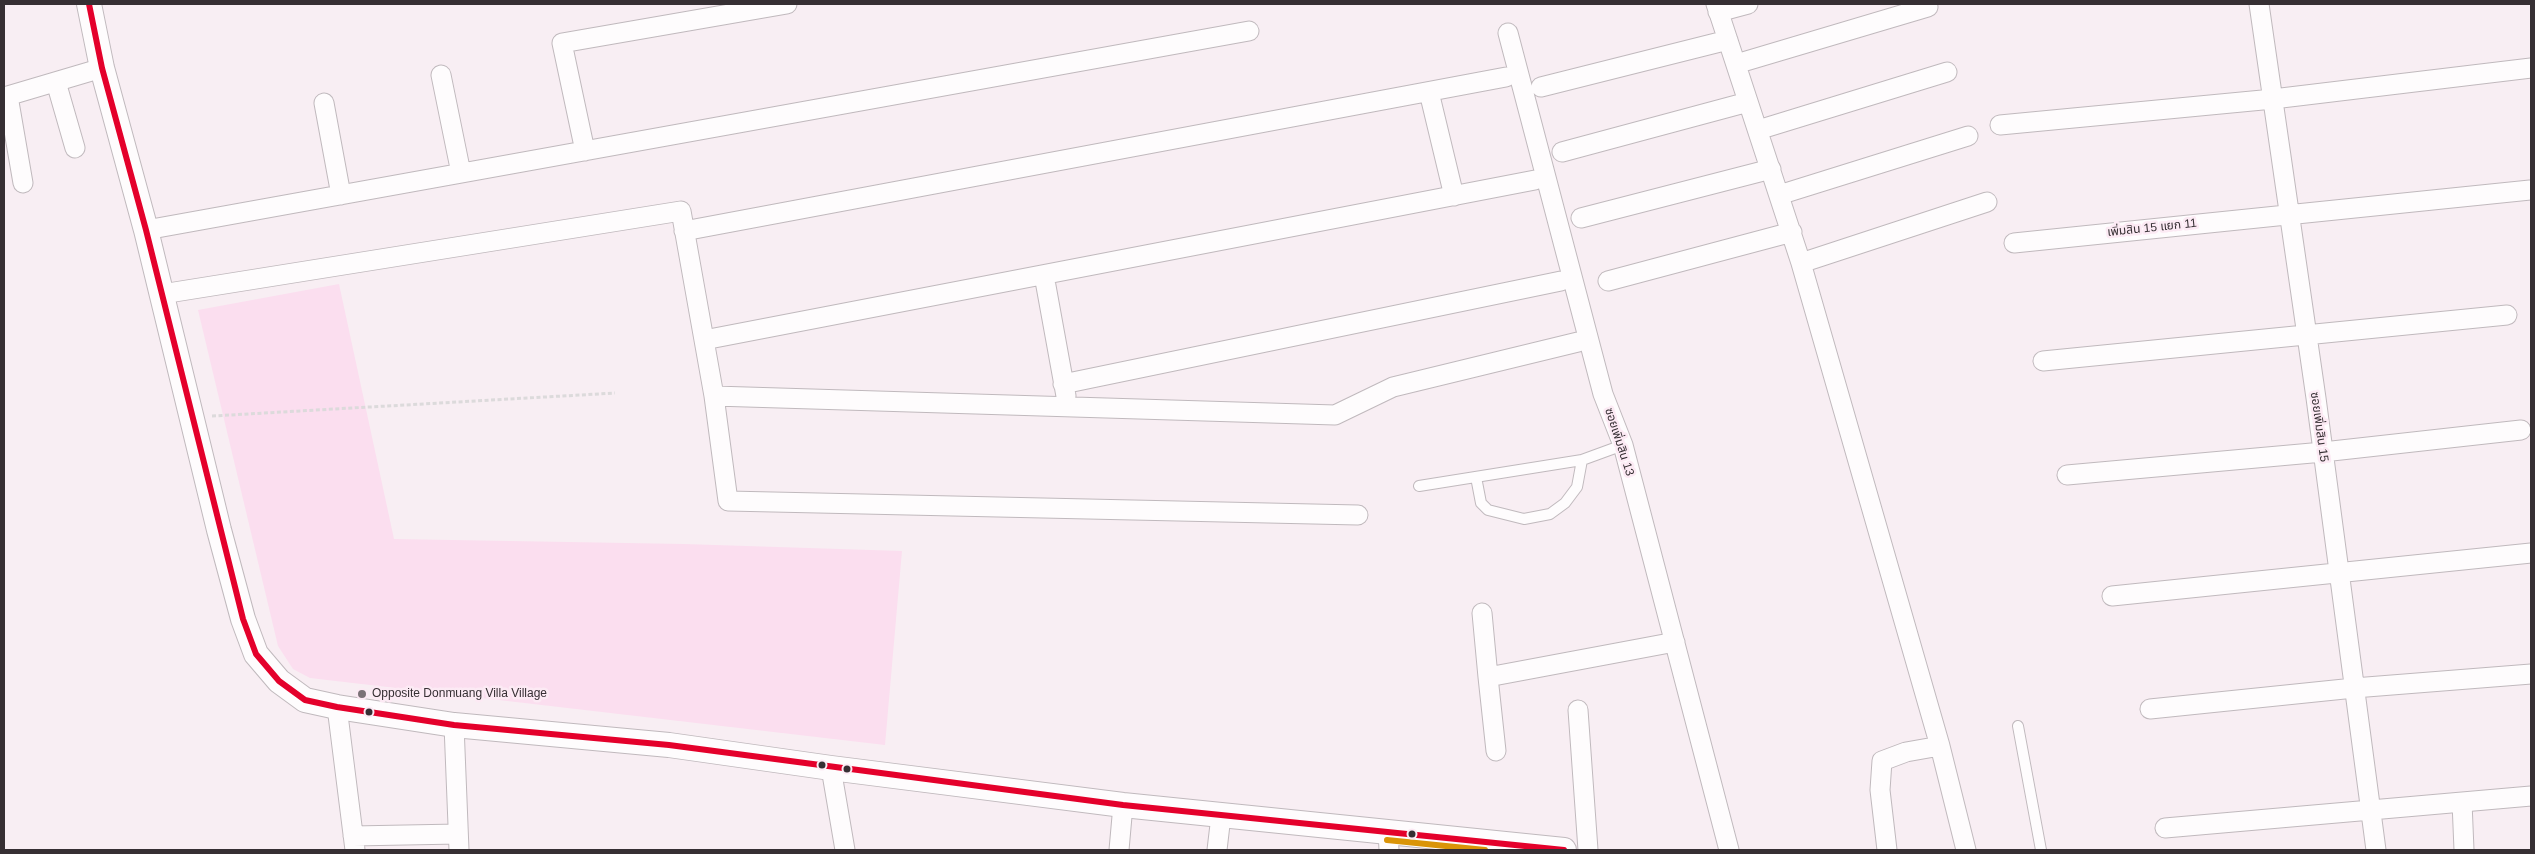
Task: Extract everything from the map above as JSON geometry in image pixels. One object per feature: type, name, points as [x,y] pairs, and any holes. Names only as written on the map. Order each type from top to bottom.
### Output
[{"type":"street","points":[[89,4],[102,68],[146,230],[229,571],[256,654],[279,681],[305,700],[337,707],[454,725],[668,744],[831,768],[1221,816],[1389,841],[1564,850]]},
{"type":"street","points":[[585,151],[562,43],[787,4]]},
{"type":"street","points":[[1748,4],[1717,8],[1802,263],[1940,746],[1966,850]]},
{"type":"street","name":"ซอยเพิ่มสิน 15","points":[[2259,4],[2323,452],[2376,850]]},
{"type":"street","points":[[1736,64],[1928,7]]},
{"type":"street","points":[[146,230],[1249,31]]},
{"type":"street","name":"ซอยเพิ่มสิน 13","points":[[1508,33],[1603,394],[1623,445],[1729,850]]},
{"type":"street","points":[[1541,87],[1728,40]]},
{"type":"street","points":[[23,183],[6,97],[102,68]]},
{"type":"street","points":[[2000,125],[2273,99],[2531,68]]},
{"type":"street","points":[[1758,130],[1947,72]]},
{"type":"street","points":[[441,75],[461,173]]},
{"type":"street","points":[[684,231],[1506,77]]},
{"type":"street","points":[[56,82],[75,148]]},
{"type":"street","points":[[1429,92],[1454,196]]},
{"type":"street","points":[[1562,152],[1748,102]]},
{"type":"street","points":[[324,103],[341,195]]},
{"type":"street","points":[[1779,195],[1968,136]]},
{"type":"street","points":[[1581,218],[1770,169]]},
{"type":"street","points":[[704,340],[1535,180]]},
{"type":"street","name":"เพิ่มสิน 15 แยก 11","points":[[2014,243],[2530,190]]},
{"type":"street","points":[[1802,263],[1987,202]]},
{"type":"street","points":[[162,294],[681,211],[714,396],[728,501],[1358,515]]},
{"type":"street","points":[[1608,281],[1792,232]]},
{"type":"street","points":[[1044,275],[1068,407]]},
{"type":"street","points":[[1063,384],[1561,281]]},
{"type":"street","points":[[2043,361],[2507,315]]},
{"type":"street","points":[[714,396],[1335,415],[1393,387],[1578,342]]},
{"type":"street","points":[[2067,475],[2323,452],[2521,430]]},
{"type":"street","points":[[2112,596],[2531,553]]},
{"type":"street","points":[[1482,613],[1496,751]]},
{"type":"street","points":[[1488,676],[1674,642]]},
{"type":"street","points":[[2150,709],[2354,688],[2531,674]]},
{"type":"street","points":[[337,707],[354,843],[459,842],[454,725]]},
{"type":"street","points":[[1578,710],[1588,850]]},
{"type":"street","points":[[1887,850],[1880,790],[1882,761],[1906,752],[1940,746]]},
{"type":"street","points":[[831,768],[845,850]]},
{"type":"street","points":[[2166,828],[2531,796]]},
{"type":"street","points":[[2462,802],[2464,850]]},
{"type":"street","points":[[1119,850],[1123,805]]},
{"type":"street","points":[[1217,850],[1221,816]]},
{"type":"lane","points":[[1419,486],[1582,460],[1623,445]]},
{"type":"lane","points":[[1476,477],[1481,503],[1488,510],[1499,515],[1524,519],[1550,514],[1566,503],[1577,487],[1582,460]]},
{"type":"lane","points":[[2018,726],[2041,850]]},
{"type":"path","points":[[192,418],[615,393]]},
{"type":"shaded area","points":[[339,284],[394,539],[684,544],[902,551],[885,745],[310,678],[293,669],[278,646],[198,310]]},
{"type":"transit line","points":[[89,4],[102,68],[146,230],[243,619],[256,654],[279,681],[305,700],[337,707],[454,725],[669,745],[1123,805],[1564,850]]},
{"type":"transit line","points":[[1387,840],[1485,850]]},
{"type":"place","name":"Opposite Donmuang Villa Village","points":[[362,694]]}]
